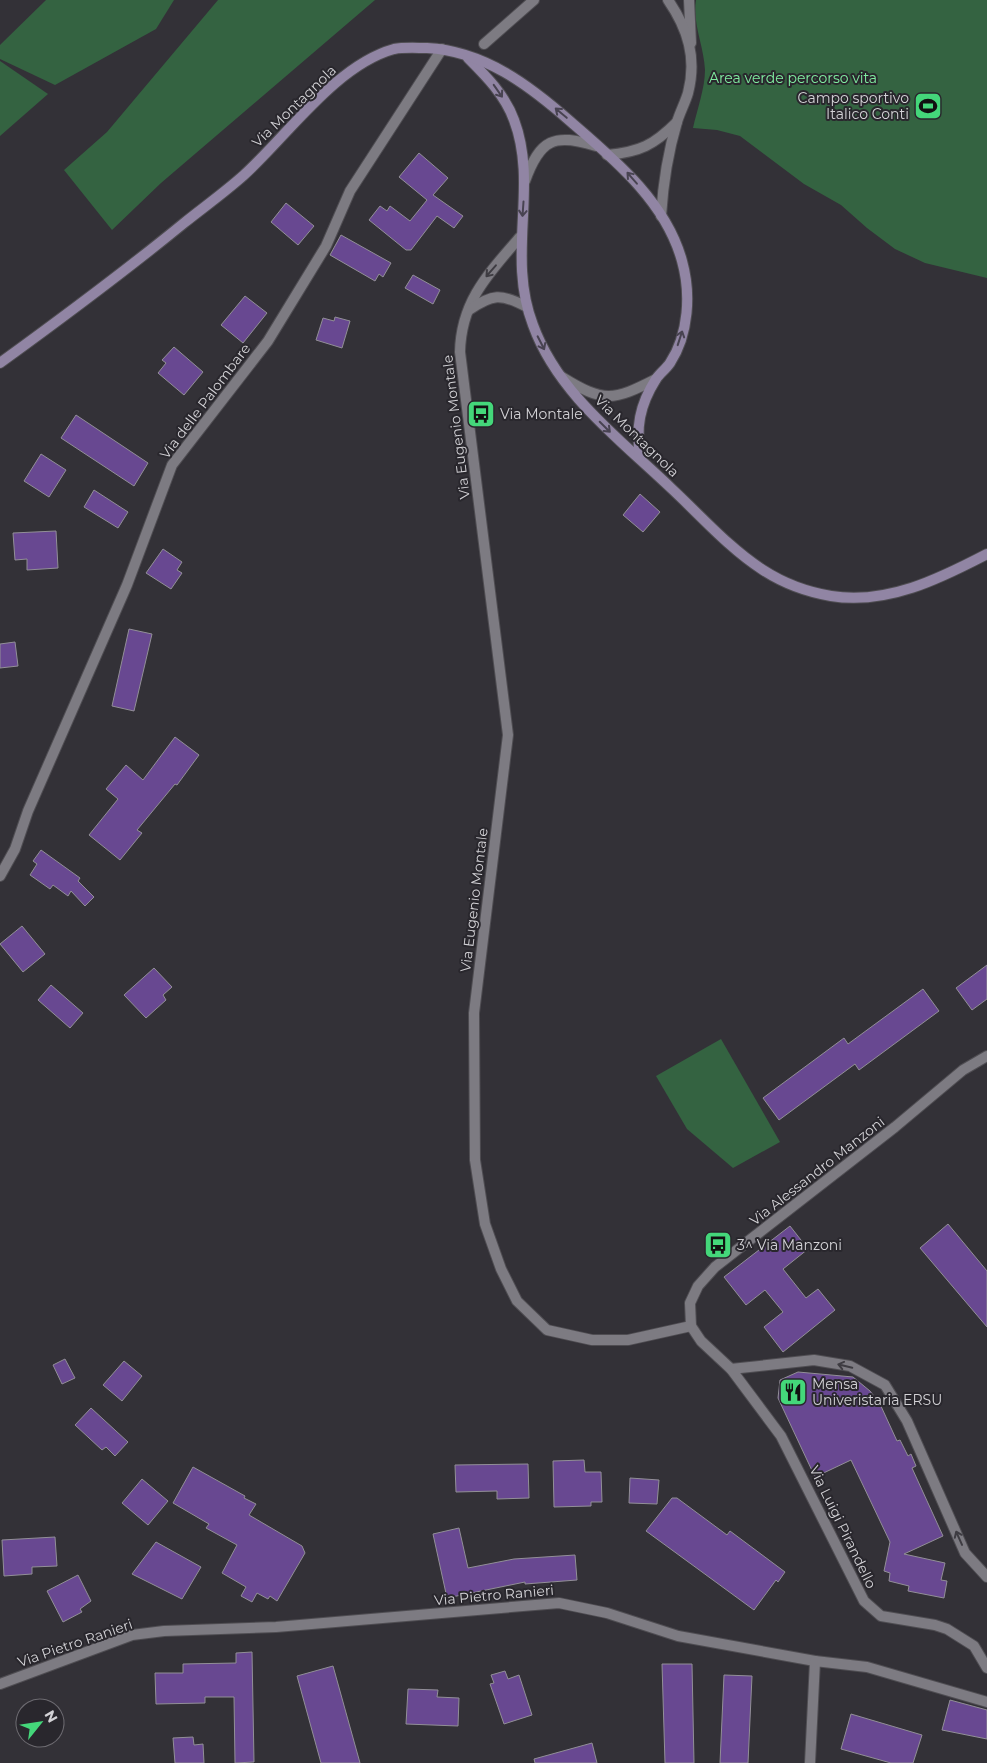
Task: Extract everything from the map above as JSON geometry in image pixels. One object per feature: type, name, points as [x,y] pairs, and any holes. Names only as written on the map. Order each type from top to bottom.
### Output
[{"type":"main road","name":"Via Montagnola","points":[[0,364],[119,276],[244,175],[352,69],[394,49],[442,49],[466,55],[498,90],[514,119],[520,138],[525,181],[520,237],[521,265],[527,307],[544,348],[562,377],[585,406],[621,443],[640,458],[730,544],[763,570],[797,588],[832,596],[870,597],[906,590],[945,576],[987,554]]},
{"type":"main road","points":[[466,55],[500,69],[524,84],[626,171],[661,216],[682,260],[687,286],[686,316],[681,338],[671,362],[656,379],[642,409],[638,423],[640,458]]},
{"type":"street","points":[[484,44],[534,0]]},
{"type":"street","points":[[668,0],[677,12],[691,44]]},
{"type":"street","points":[[661,216],[665,178],[677,122],[692,77],[689,0]]},
{"type":"street","name":"Via delle Palombare","points":[[0,876],[15,849],[28,811],[127,585],[172,465],[268,341],[326,246],[350,191],[442,49]]},
{"type":"street","points":[[608,155],[626,153],[646,147],[677,122]]},
{"type":"street","points":[[525,181],[535,156],[548,144],[563,139],[596,146]]},
{"type":"street","name":"Via Eugenio Montale","points":[[520,237],[482,281],[461,330],[460,352],[508,735],[474,1013],[475,1160],[485,1224],[501,1269],[517,1301],[547,1330],[592,1340],[628,1340],[691,1326]]},
{"type":"street","points":[[468,310],[489,297],[498,296],[527,307]]},
{"type":"street","points":[[562,377],[596,396],[610,397],[627,394],[656,379]]},
{"type":"street","name":"Via Alessandro Manzoni","points":[[691,1326],[690,1303],[698,1286],[715,1266],[896,1128],[963,1070],[987,1056]]},
{"type":"street","points":[[691,1326],[702,1341],[731,1369],[814,1360],[850,1366],[885,1385],[907,1420],[965,1553],[987,1577]]},
{"type":"street","name":"Via Luigi Pirandello","points":[[731,1369],[781,1436],[864,1601],[882,1616],[947,1629],[974,1646],[987,1668]]},
{"type":"street","name":"Via Pietro Ranieri","points":[[0,1684],[132,1636],[164,1631],[276,1627],[559,1603],[607,1613],[678,1636],[815,1661],[866,1667],[986,1699]]},
{"type":"street","points":[[810,1763],[815,1661]]},
{"type":"green space","points":[[46,0],[174,0],[156,29],[55,85],[0,59],[0,45]]},
{"type":"green space","points":[[218,0],[375,0],[161,183],[112,230],[64,170],[107,132]]},
{"type":"green space","name":"Area verde percorso vita","points":[[696,0],[987,0],[987,278],[925,263],[895,249],[841,205],[804,184],[740,136],[717,130],[693,128],[705,77],[703,52],[695,9]]},
{"type":"green space","points":[[0,61],[48,94],[0,136]]},
{"type":"green space","points":[[721,1039],[780,1142],[733,1168],[687,1129],[656,1076]]},
{"type":"building","points":[[419,153],[448,178],[433,195],[463,216],[454,228],[437,216],[411,250],[406,250],[369,220],[380,206],[387,211],[390,206],[410,221],[427,200],[399,177]]},
{"type":"building","points":[[286,203],[314,226],[298,245],[271,222]]},
{"type":"building","points":[[341,235],[391,263],[383,277],[379,274],[375,281],[330,255]]},
{"type":"building","points":[[413,275],[440,290],[433,304],[405,288]]},
{"type":"building","points":[[245,296],[267,313],[243,343],[221,325]]},
{"type":"building","points":[[335,317],[350,321],[342,348],[316,340],[323,318],[334,321]]},
{"type":"building","points":[[174,347],[203,372],[184,395],[158,373],[166,363],[162,360]]},
{"type":"building","points":[[76,415],[148,463],[134,486],[61,438]]},
{"type":"building","points":[[41,454],[66,470],[49,497],[24,481]]},
{"type":"building","points":[[94,490],[128,512],[118,528],[84,507]]},
{"type":"building","points":[[640,494],[660,512],[643,532],[623,515]]},
{"type":"building","points":[[56,531],[58,568],[27,570],[27,559],[15,560],[13,533]]},
{"type":"building","points":[[163,549],[182,562],[177,570],[182,573],[171,589],[146,573]]},
{"type":"building","points":[[129,629],[152,634],[134,711],[112,706]]},
{"type":"building","points":[[15,642],[18,666],[0,668],[0,644]]},
{"type":"building","points":[[175,737],[199,755],[177,785],[175,784],[137,830],[142,833],[120,860],[89,835],[118,799],[106,789],[126,765],[143,780]]},
{"type":"building","points":[[41,850],[80,878],[78,881],[94,897],[85,906],[71,891],[68,896],[53,885],[50,889],[30,875],[37,864],[33,861]]},
{"type":"building","points":[[22,926],[45,954],[23,972],[0,944]]},
{"type":"building","points":[[987,965],[987,999],[972,1010],[956,988]]},
{"type":"building","points":[[154,968],[172,987],[163,995],[166,1000],[146,1018],[124,995]]},
{"type":"building","points":[[51,985],[83,1013],[70,1028],[38,1000]]},
{"type":"building","points":[[923,989],[939,1011],[859,1070],[855,1064],[779,1120],[763,1098],[844,1038],[848,1044]]},
{"type":"building","points":[[948,1224],[987,1271],[987,1327],[920,1248]]},
{"type":"building","points":[[790,1226],[808,1249],[783,1269],[806,1298],[818,1289],[835,1310],[783,1352],[764,1327],[783,1312],[765,1290],[746,1305],[724,1277]]},
{"type":"building","points":[[65,1359],[75,1378],[62,1384],[53,1365]]},
{"type":"building","points":[[124,1361],[142,1376],[122,1401],[103,1385]]},
{"type":"building","points":[[798,1372],[853,1377],[870,1391],[880,1404],[897,1441],[900,1440],[908,1456],[911,1454],[916,1466],[912,1468],[943,1536],[904,1554],[945,1563],[941,1580],[947,1581],[944,1598],[908,1591],[909,1586],[889,1581],[890,1573],[884,1571],[890,1542],[851,1460],[815,1477],[778,1398],[780,1380]]},
{"type":"building","points":[[91,1408],[128,1442],[115,1456],[106,1447],[102,1450],[75,1425]]},
{"type":"building","points":[[584,1460],[585,1472],[601,1472],[602,1502],[591,1502],[591,1506],[554,1507],[553,1461]]},
{"type":"building","points":[[528,1464],[529,1498],[497,1499],[497,1491],[456,1492],[455,1465]]},
{"type":"building","points":[[193,1467],[245,1496],[244,1498],[256,1504],[249,1515],[302,1546],[305,1553],[277,1601],[270,1596],[268,1599],[257,1593],[252,1602],[241,1596],[246,1587],[222,1573],[237,1545],[206,1528],[209,1524],[173,1503]]},
{"type":"building","points":[[630,1478],[659,1480],[657,1504],[629,1503]]},
{"type":"building","points":[[142,1479],[168,1501],[148,1525],[122,1503]]},
{"type":"building","points":[[672,1498],[677,1498],[727,1535],[730,1531],[785,1572],[778,1582],[776,1580],[754,1610],[646,1531]]},
{"type":"building","points":[[459,1528],[468,1568],[514,1559],[575,1555],[577,1580],[525,1584],[525,1582],[447,1598],[433,1534]]},
{"type":"building","points":[[55,1537],[57,1566],[32,1567],[32,1574],[4,1576],[2,1540]]},
{"type":"building","points":[[156,1542],[201,1567],[182,1599],[132,1574]]},
{"type":"building","points":[[78,1575],[91,1601],[80,1609],[82,1612],[63,1622],[47,1591]]},
{"type":"building","points":[[252,1652],[254,1762],[235,1763],[234,1697],[205,1697],[205,1703],[156,1704],[155,1673],[183,1673],[183,1664],[236,1663],[236,1653]]},
{"type":"building","points":[[662,1664],[692,1664],[694,1763],[665,1763]]},
{"type":"building","points":[[333,1666],[360,1763],[321,1763],[297,1676]]},
{"type":"building","points":[[505,1671],[508,1679],[519,1675],[532,1715],[504,1724],[490,1684],[494,1683],[491,1675]]},
{"type":"building","points":[[724,1675],[752,1676],[748,1763],[720,1763]]},
{"type":"building","points":[[408,1689],[438,1690],[437,1697],[459,1698],[458,1726],[406,1724]]},
{"type":"building","points":[[950,1700],[987,1710],[987,1739],[942,1730]]},
{"type":"building","points":[[851,1714],[922,1735],[913,1763],[891,1763],[841,1749]]},
{"type":"building","points":[[193,1737],[194,1745],[203,1744],[204,1763],[175,1763],[173,1738]]},
{"type":"building","points":[[592,1743],[597,1763],[535,1763],[534,1759]]},
{"type":"place","name":"Campo sportivo Italico Conti","points":[[928,106]]},
{"type":"place","name":"Via Montale","points":[[481,414]]},
{"type":"place","name":"3^ Via Manzoni","points":[[718,1245]]},
{"type":"place","name":"Mensa Univeristaria ERSU","points":[[793,1392]]}]
